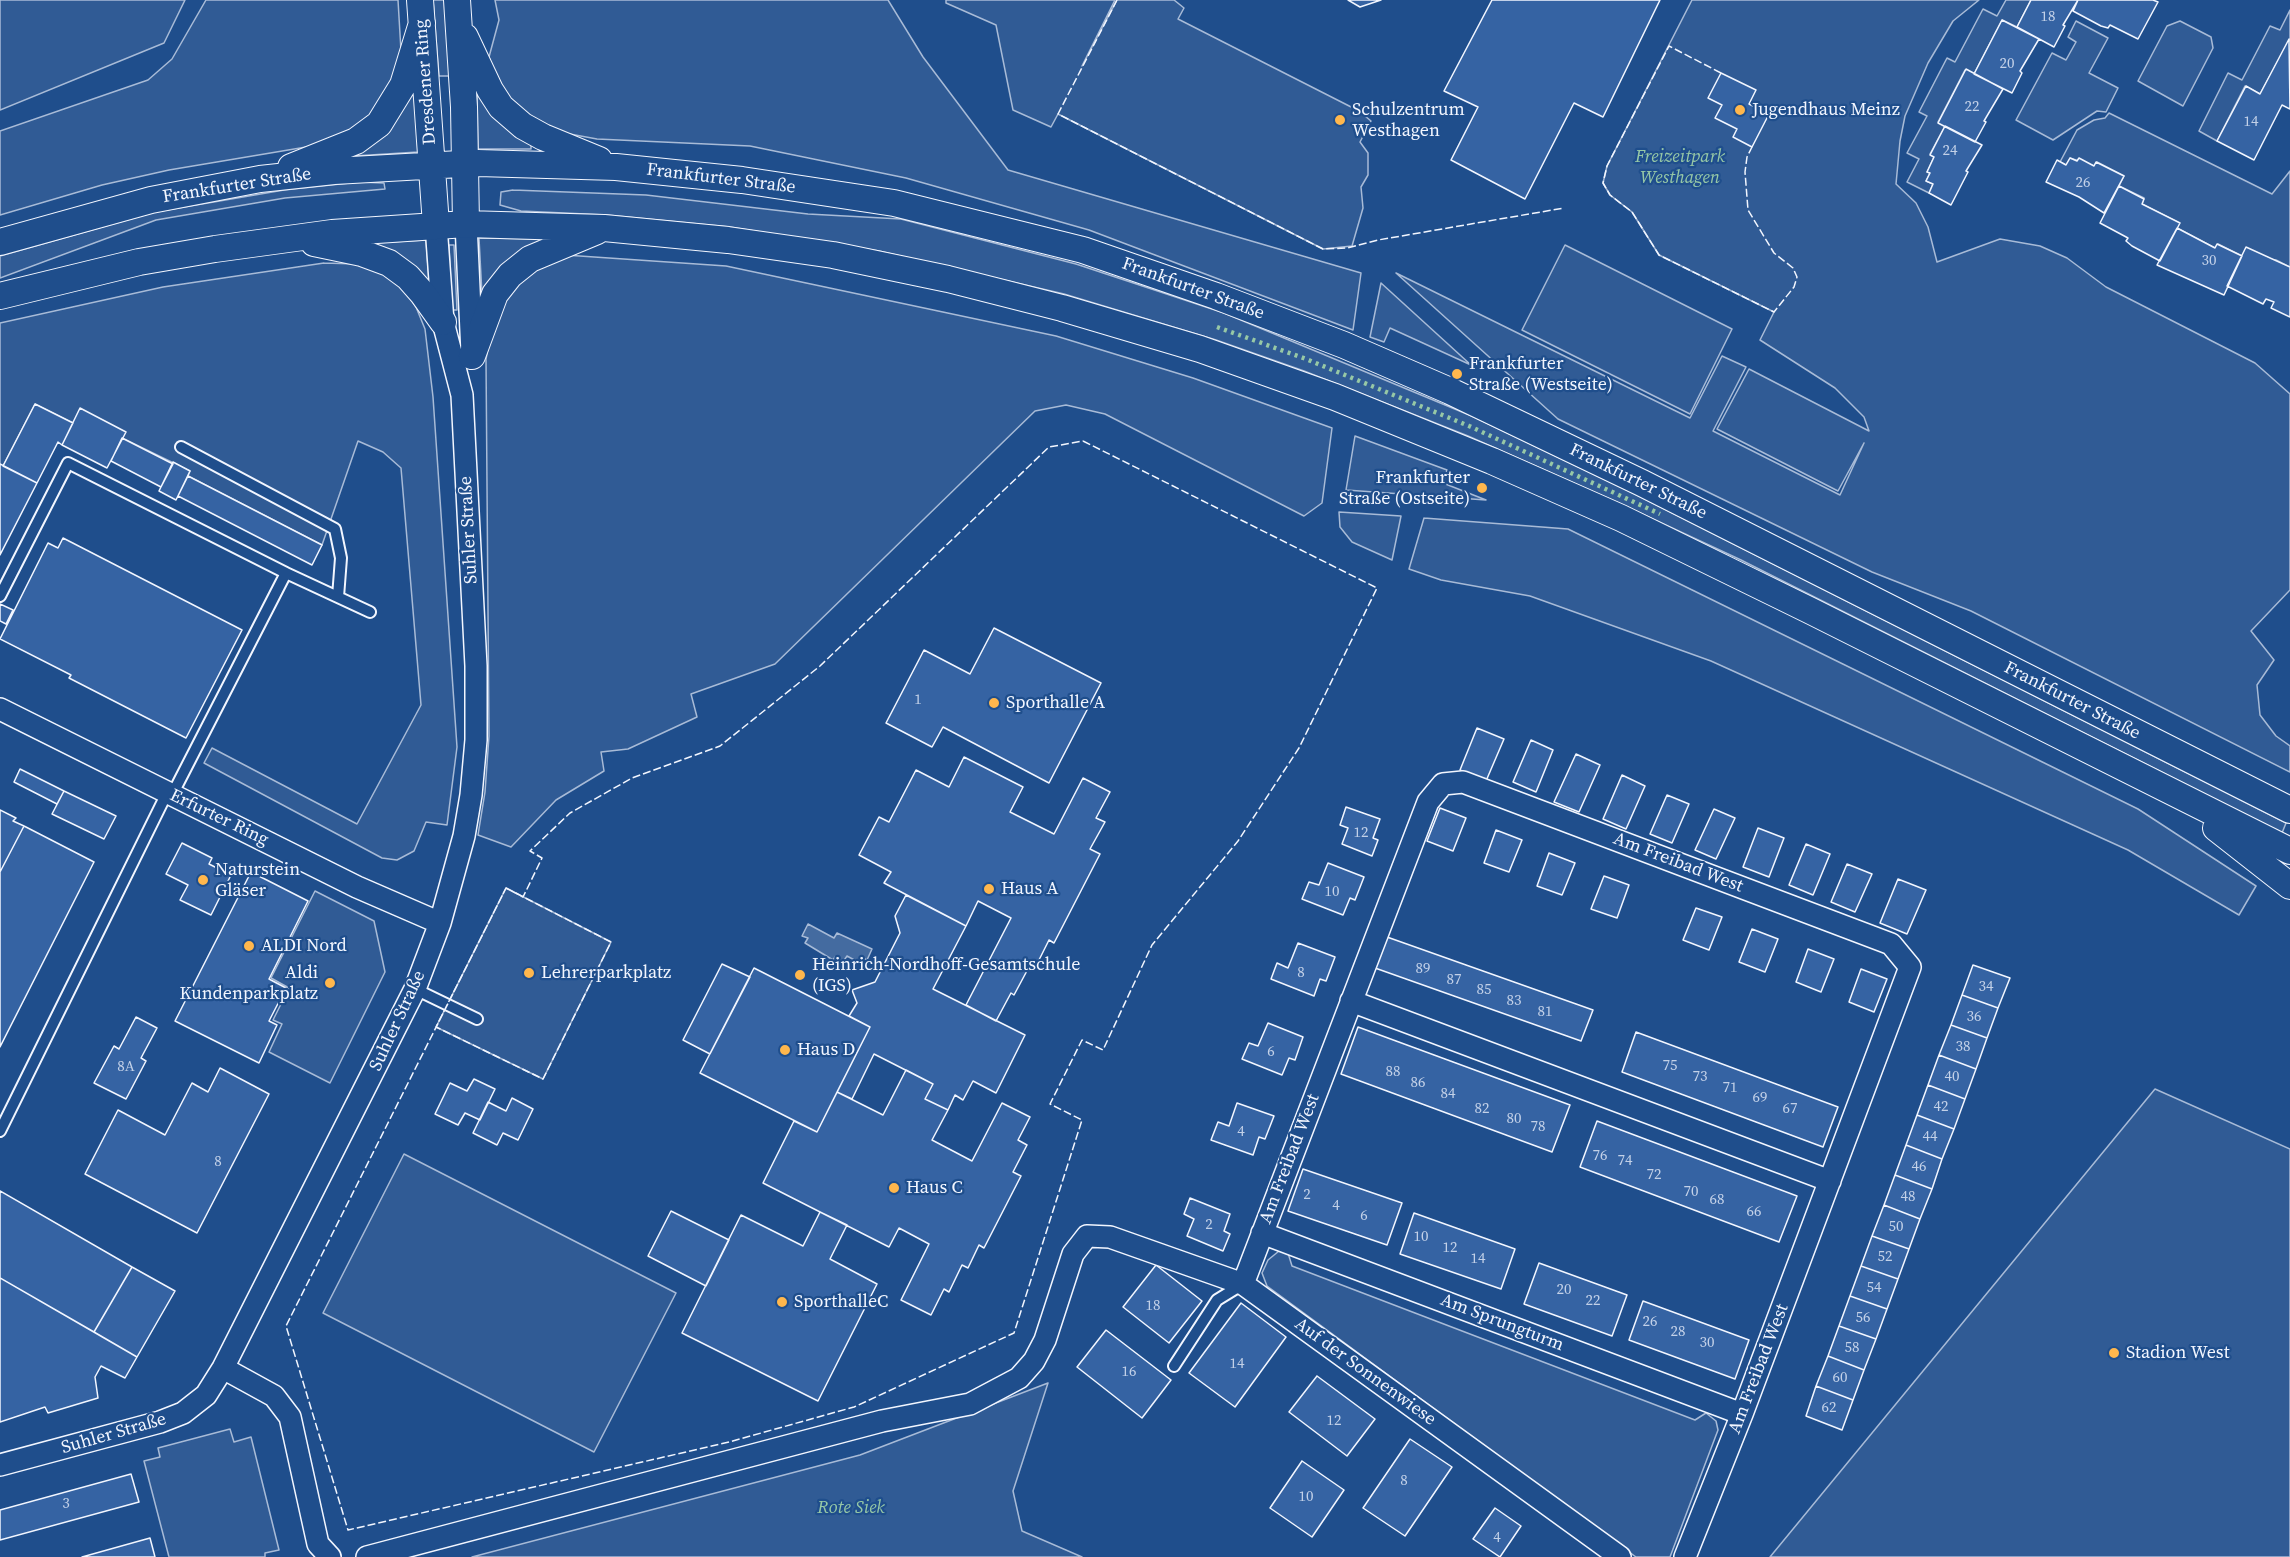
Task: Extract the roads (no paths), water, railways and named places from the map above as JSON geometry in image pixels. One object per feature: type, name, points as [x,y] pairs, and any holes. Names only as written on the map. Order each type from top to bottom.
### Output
[{"type":"street","name":"Dresdener Ring","points":[[421,11],[436,225]]},
{"type":"street","points":[[260,179],[356,141],[379,124],[403,85],[421,11]]},
{"type":"street","name":"Dresdener Ring","points":[[458,12],[466,224]]},
{"type":"street","points":[[458,12],[490,90],[508,113],[523,126],[543,137],[616,167]]},
{"type":"street","name":"Frankfurter Straße","points":[[0,242],[151,200],[260,179],[334,171],[431,165],[616,167],[742,180],[894,203],[1083,250],[1216,296],[1344,345],[1503,417],[1818,572],[2290,810]]},
{"type":"street","name":"Frankfurter Straße","points":[[0,296],[139,262],[291,238],[466,224],[604,228],[728,240],[833,255],[948,279],[1062,308],[1200,349],[1324,393],[1492,461],[1621,518],[1891,650],[2290,851]]},
{"type":"street","name":"Suhler Straße","points":[[462,394],[472,356],[466,224]]},
{"type":"street","name":"Suhler Straße","points":[[0,1466],[160,1422],[183,1413],[206,1395],[223,1368],[415,989],[440,923],[464,836],[476,740],[476,666],[462,394],[443,322],[436,225]]},
{"type":"street","points":[[472,356],[495,294],[510,274],[530,259],[604,228]]},
{"type":"street","points":[[291,238],[362,253],[389,263],[416,286],[443,322]]},
{"type":"street","name":"Erfurter Ring","points":[[0,709],[357,887],[440,923]]},
{"type":"street","name":"Am Freibad West","points":[[1243,1284],[1428,802],[1443,784],[1463,782],[1891,944],[1905,958],[1910,967],[1742,1414],[1685,1557]]},
{"type":"street","points":[[2158,785],[2290,886]]},
{"type":"street","points":[[2259,795],[2290,804]]},
{"type":"street","points":[[1351,1001],[1830,1181]]},
{"type":"street","name":"Am Sprungturm","points":[[1262,1233],[1742,1414]]},
{"type":"street","name":"Auf der Sonnenwiese","points":[[367,1557],[882,1421],[970,1404],[1019,1378],[1034,1361],[1045,1340],[1073,1254],[1087,1236],[1110,1237],[1243,1284],[1620,1557]]},
{"type":"street","points":[[223,1368],[274,1396],[290,1417],[318,1544],[330,1557]]},
{"type":"lane","points":[[181,447],[335,529],[341,558],[338,597]]},
{"type":"lane","points":[[0,596],[68,463],[286,573],[370,612]]},
{"type":"lane","points":[[0,1131],[170,794],[286,573]]},
{"type":"lane","points":[[415,989],[477,1019]]},
{"type":"lane","points":[[1174,1366],[1216,1300],[1243,1284]]},
{"type":"place","name":"Jugendhaus Meinz","points":[[1740,110]]},
{"type":"place","name":"Schulzentrum Westhagen","points":[[1340,120]]},
{"type":"place","name":"Frankfurter Straße (Westseite)","points":[[1457,374]]},
{"type":"place","name":"Frankfurter Straße (Ostseite)","points":[[1482,488]]},
{"type":"place","name":"Sporthalle A","points":[[994,703]]},
{"type":"place","name":"Naturstein Gläser","points":[[203,880]]},
{"type":"place","name":"Haus A","points":[[989,889]]},
{"type":"place","name":"ALDI Nord","points":[[249,946]]},
{"type":"place","name":"Lehrerparkplatz","points":[[529,973]]},
{"type":"place","name":"Heinrich-Nordhoff-Gesamtschule (IGS)","points":[[800,975]]},
{"type":"place","name":"Aldi Kundenparkplatz","points":[[330,983]]},
{"type":"place","name":"Haus D","points":[[785,1050]]},
{"type":"place","name":"Haus C","points":[[894,1188]]},
{"type":"place","name":"SporthalleC","points":[[782,1302]]},
{"type":"place","name":"Stadion West","points":[[2114,1353]]},
{"type":"park label","name":"Freizeitpark Westhagen","points":[[1680,167]]},
{"type":"park label","name":"Rote Siek","points":[[851,1508]]}]
